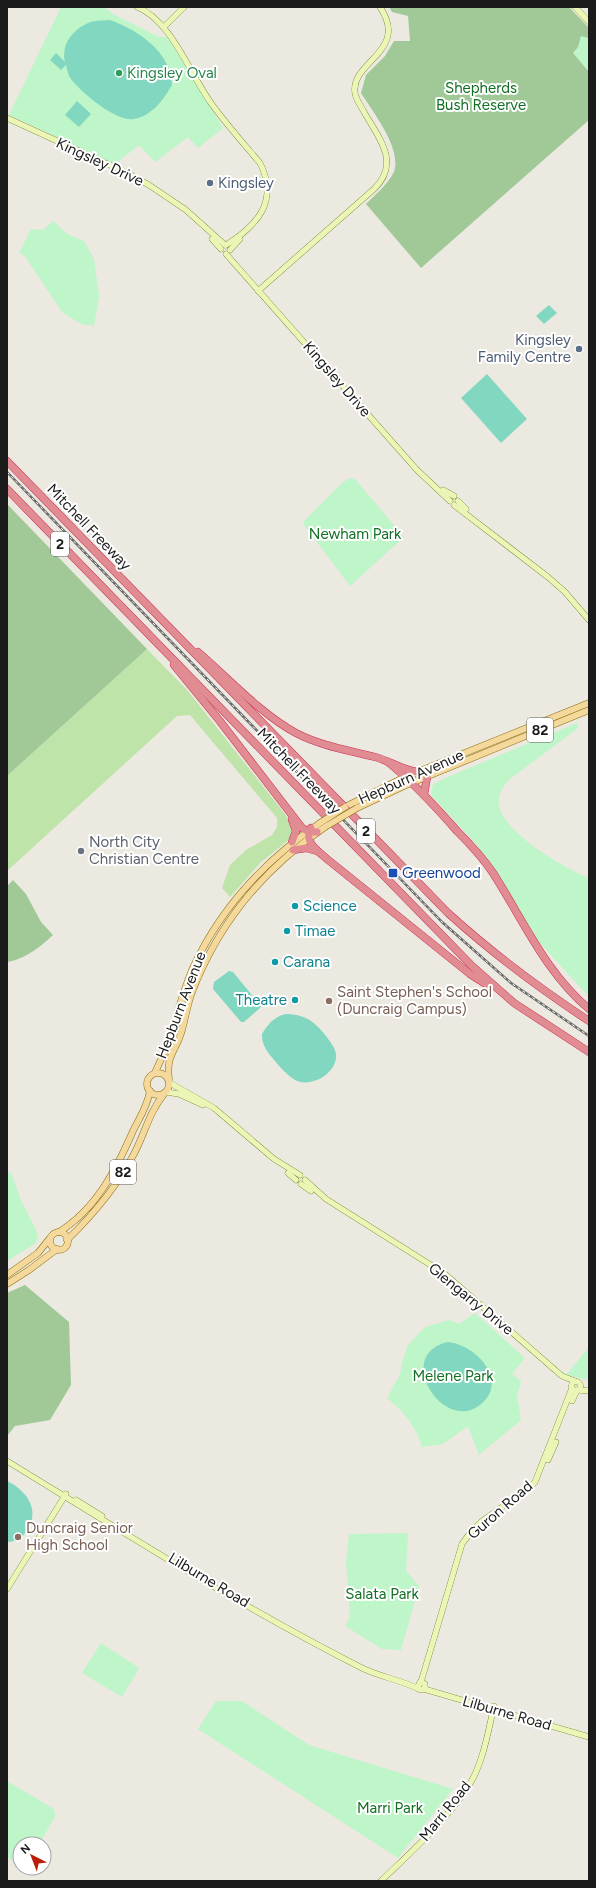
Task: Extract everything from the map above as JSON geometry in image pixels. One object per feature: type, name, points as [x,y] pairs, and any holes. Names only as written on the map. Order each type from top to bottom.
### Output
[{"type":"highway","name":"Mitchell Freeway","points":[[7,461],[448,913],[487,948],[548,994],[589,1021]]},
{"type":"highway","name":"Mitchell Freeway","points":[[7,489],[399,893],[472,966],[514,1003],[589,1052]]},
{"type":"highway","points":[[162,620],[274,719],[297,734],[332,747],[374,757],[408,770],[418,772]]},
{"type":"highway","points":[[160,646],[183,678],[219,720],[288,811],[302,828],[311,833],[319,852]]},
{"type":"highway","points":[[388,762],[424,795],[492,871],[542,954],[565,986],[589,1009]]},
{"type":"highway","points":[[424,795],[427,776]]},
{"type":"highway","points":[[288,811],[296,826],[292,842]]},
{"type":"highway","points":[[293,850],[308,848],[319,852],[470,974],[514,1003]]},
{"type":"main road","name":"Hepburn Avenue","points":[[169,1081],[168,1063],[170,1056],[179,1038],[192,994],[214,945],[228,921],[249,893],[311,833],[354,805],[406,777],[589,703]]},
{"type":"main road","name":"Hepburn Avenue","points":[[354,805],[589,710]]},
{"type":"main road","points":[[503,738],[525,732],[529,732],[528,735]]},
{"type":"main road","name":"Hepburn Avenue","points":[[155,1073],[165,1051],[190,976],[213,930],[249,882],[292,842],[311,833]]},
{"type":"main road","points":[[155,1073],[163,1073],[169,1081]]},
{"type":"main road","name":"82","points":[[59,1232],[74,1222],[108,1182],[120,1162],[144,1112],[150,1092],[147,1081],[155,1073]]},
{"type":"main road","name":"82","points":[[67,1240],[97,1208],[116,1184],[135,1151],[155,1107],[165,1093],[169,1081]]},
{"type":"main road","points":[[150,1092],[159,1095],[165,1093]]},
{"type":"main road","points":[[7,1284],[57,1249],[65,1247],[67,1240],[64,1234],[59,1232],[54,1234],[38,1253],[8,1274]]},
{"type":"main road","points":[[50,1238],[51,1244],[57,1249]]},
{"type":"street","points":[[137,7],[147,11],[164,24]]},
{"type":"street","points":[[145,7],[164,24],[213,100],[262,161],[269,174],[271,195],[265,213],[259,223],[226,249]]},
{"type":"street","points":[[164,24],[179,7]]},
{"type":"street","points":[[164,24],[184,7]]},
{"type":"street","points":[[260,291],[377,186],[385,175],[387,158],[385,147],[358,103],[354,91],[358,76],[376,58],[386,42],[388,26],[380,7]]},
{"type":"street","points":[[575,7],[589,22]]},
{"type":"street","points":[[578,7],[589,18]]},
{"type":"street","name":"Kingsley Drive","points":[[7,118],[145,183],[186,210],[226,249],[260,291],[417,470],[454,502],[548,577],[565,592],[589,620]]},
{"type":"street","name":"Kingsley Drive","points":[[7,122],[106,166],[147,188],[186,214],[226,249]]},
{"type":"street","name":"Kingsley Drive","points":[[260,291],[417,465],[444,491],[454,496],[451,497],[454,502],[568,590],[589,614]]},
{"type":"street","name":"Glengarry Drive","points":[[169,1081],[214,1108],[274,1159],[326,1199],[445,1274],[562,1376],[576,1387],[589,1390]]},
{"type":"street","name":"Glengarry Drive","points":[[165,1093],[185,1096],[209,1108],[301,1180]]},
{"type":"street","name":"Guron Road","points":[[422,1685],[462,1544],[470,1532],[481,1522],[530,1488],[535,1482],[576,1387]]},
{"type":"street","name":"Lilburne Road","points":[[7,1458],[63,1494]]},
{"type":"street","name":"Lilburne Road","points":[[7,1461],[242,1604],[372,1673],[422,1685],[589,1737]]},
{"type":"street","points":[[7,1582],[63,1494]]},
{"type":"street","points":[[7,1589],[63,1494]]},
{"type":"street","name":"Lilburne Road","points":[[494,1708],[589,1733]]},
{"type":"street","name":"Marri Road","points":[[381,1881],[439,1822],[468,1786],[476,1770],[494,1708]]},
{"type":"green space","points":[[61,7],[104,7],[113,14],[159,37],[168,37],[223,128],[198,148],[188,137],[155,162],[139,145],[115,164],[9,115]]},
{"type":"green space","name":"Shepherds Bush Reserve","points":[[389,7],[569,7],[589,28],[589,120],[421,268],[366,204],[391,178],[394,173],[395,159],[393,149],[384,129],[361,93],[366,75],[385,56],[394,41],[410,41],[408,16],[392,12]]},
{"type":"green space","name":"Kingsley Oval","points":[[110,20],[119,23],[145,38],[159,52],[170,71],[172,85],[161,101],[152,111],[134,119],[127,119],[118,116],[91,99],[70,77],[66,65],[61,70],[50,60],[56,53],[65,62],[64,56],[66,44],[73,34],[82,26],[93,21]]},
{"type":"green space","points":[[581,36],[589,38],[589,72],[573,53],[578,47]]},
{"type":"green space","points":[[77,101],[91,114],[79,127],[65,115]]},
{"type":"green space","points":[[53,221],[67,234],[84,241],[94,259],[99,296],[94,326],[81,324],[62,312],[24,255],[19,253],[31,229],[43,230]]},
{"type":"green space","points":[[549,305],[557,313],[544,324],[536,316]]},
{"type":"green space","points":[[487,374],[527,419],[501,443],[461,398]]},
{"type":"green space","name":"Newham Park","points":[[350,478],[355,479],[404,537],[350,586],[304,525],[304,521],[342,483]]},
{"type":"green space","points":[[7,504],[147,649],[7,776]]},
{"type":"green space","points":[[147,649],[188,691],[288,818],[292,831],[290,839],[261,862],[230,897],[222,888],[230,865],[246,850],[272,835],[277,827],[277,818],[190,715],[177,716],[7,871],[7,776]]},
{"type":"green space","points":[[577,723],[578,728],[510,779],[501,791],[499,806],[504,817],[512,828],[537,849],[565,866],[589,878],[589,997],[539,942],[477,845],[431,795],[433,784]]},
{"type":"green space","points":[[13,880],[26,894],[41,922],[53,935],[27,955],[8,962],[7,886]]},
{"type":"green space","points":[[229,971],[233,972],[261,1006],[244,1022],[241,1022],[213,989],[214,982]]},
{"type":"green space","points":[[286,1014],[301,1016],[309,1020],[321,1030],[335,1050],[336,1058],[334,1065],[330,1071],[317,1080],[302,1082],[289,1076],[271,1057],[263,1044],[262,1034],[267,1027],[272,1021]]},
{"type":"green space","points":[[11,1172],[21,1200],[38,1234],[36,1243],[7,1261],[7,1173]]},
{"type":"green space","points":[[25,1285],[69,1322],[71,1385],[50,1420],[15,1426],[7,1436],[7,1293]]},
{"type":"green space","name":"Melene Park","points":[[475,1313],[525,1358],[512,1374],[521,1381],[517,1396],[521,1420],[479,1455],[468,1426],[443,1444],[422,1447],[409,1420],[387,1398],[400,1375],[402,1362],[408,1345],[425,1327],[449,1320],[459,1324]]},
{"type":"green space","points":[[448,1342],[459,1345],[479,1357],[491,1376],[492,1386],[488,1396],[480,1405],[466,1411],[452,1409],[439,1401],[430,1389],[424,1375],[425,1361],[432,1349]]},
{"type":"green space","points":[[589,1347],[589,1380],[566,1375]]},
{"type":"green space","points":[[7,1481],[20,1489],[32,1507],[31,1522],[24,1535],[17,1540],[8,1542]]},
{"type":"green space","name":"Salata Park","points":[[408,1533],[406,1571],[419,1586],[401,1650],[382,1649],[345,1626],[350,1617],[346,1561],[349,1534]]},
{"type":"green space","points":[[101,1643],[139,1668],[122,1697],[82,1673]]},
{"type":"green space","name":"Marri Park","points":[[216,1701],[242,1701],[309,1745],[453,1789],[398,1858],[198,1729]]},
{"type":"green space","points":[[7,1781],[54,1809],[55,1817],[44,1836],[12,1836],[12,1860],[7,1857]]},
{"type":"railway","points":[[7,472],[442,922],[511,983],[589,1036]]},
{"type":"place","name":"Kingsley Oval","points":[[119,73]]},
{"type":"place","name":"Kingsley","points":[[210,183]]},
{"type":"place","name":"Kingsley Family Centre","points":[[579,349]]},
{"type":"place","name":"North City Christian Centre","points":[[81,851]]},
{"type":"place","name":"Greenwood","points":[[393,873]]},
{"type":"place","name":"Science","points":[[295,906]]},
{"type":"place","name":"Timae","points":[[287,931]]},
{"type":"place","name":"Carana","points":[[275,962]]},
{"type":"place","name":"Theatre","points":[[295,1000]]},
{"type":"place","name":"Saint Stephen's School (Duncraig Campus)","points":[[329,1001]]},
{"type":"place","name":"Duncraig Senior High School","points":[[18,1537]]}]
